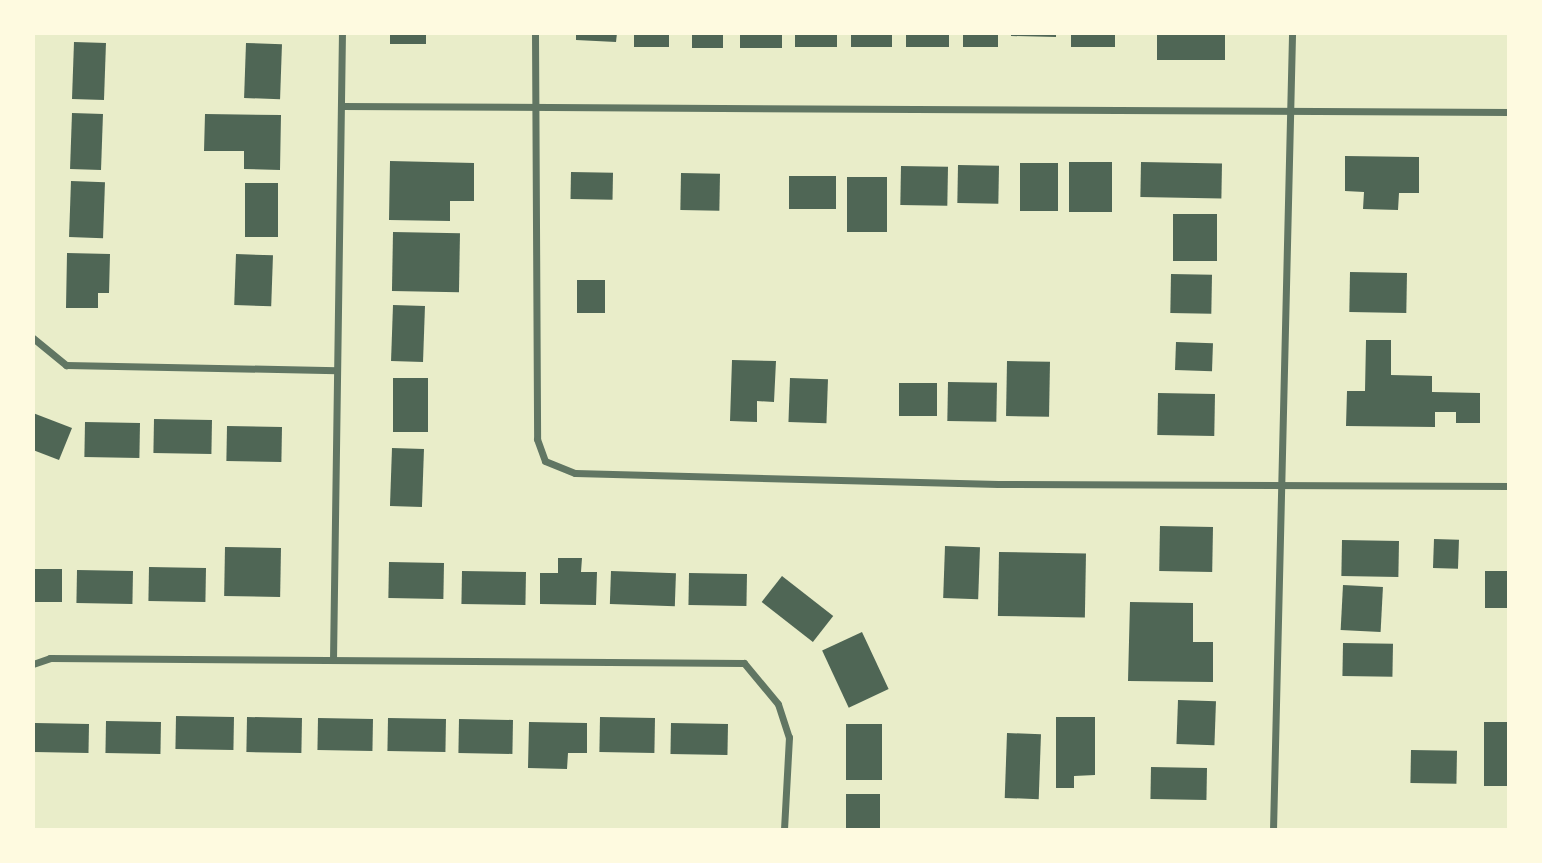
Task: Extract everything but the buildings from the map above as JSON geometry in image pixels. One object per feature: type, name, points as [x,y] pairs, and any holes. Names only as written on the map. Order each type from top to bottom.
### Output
[{"type":"street","points":[[333,660],[342,33]]},
{"type":"street","points":[[535,33],[533,110],[537,439],[545,461],[575,473],[998,484],[1509,486]]},
{"type":"street","points":[[1273,830],[1292,33]]},
{"type":"street","points":[[341,106],[533,110],[1509,112]]},
{"type":"street","points":[[33,338],[66,365],[337,370]]},
{"type":"street","points":[[33,664],[50,658],[744,663],[778,704],[789,737],[784,830]]}]
